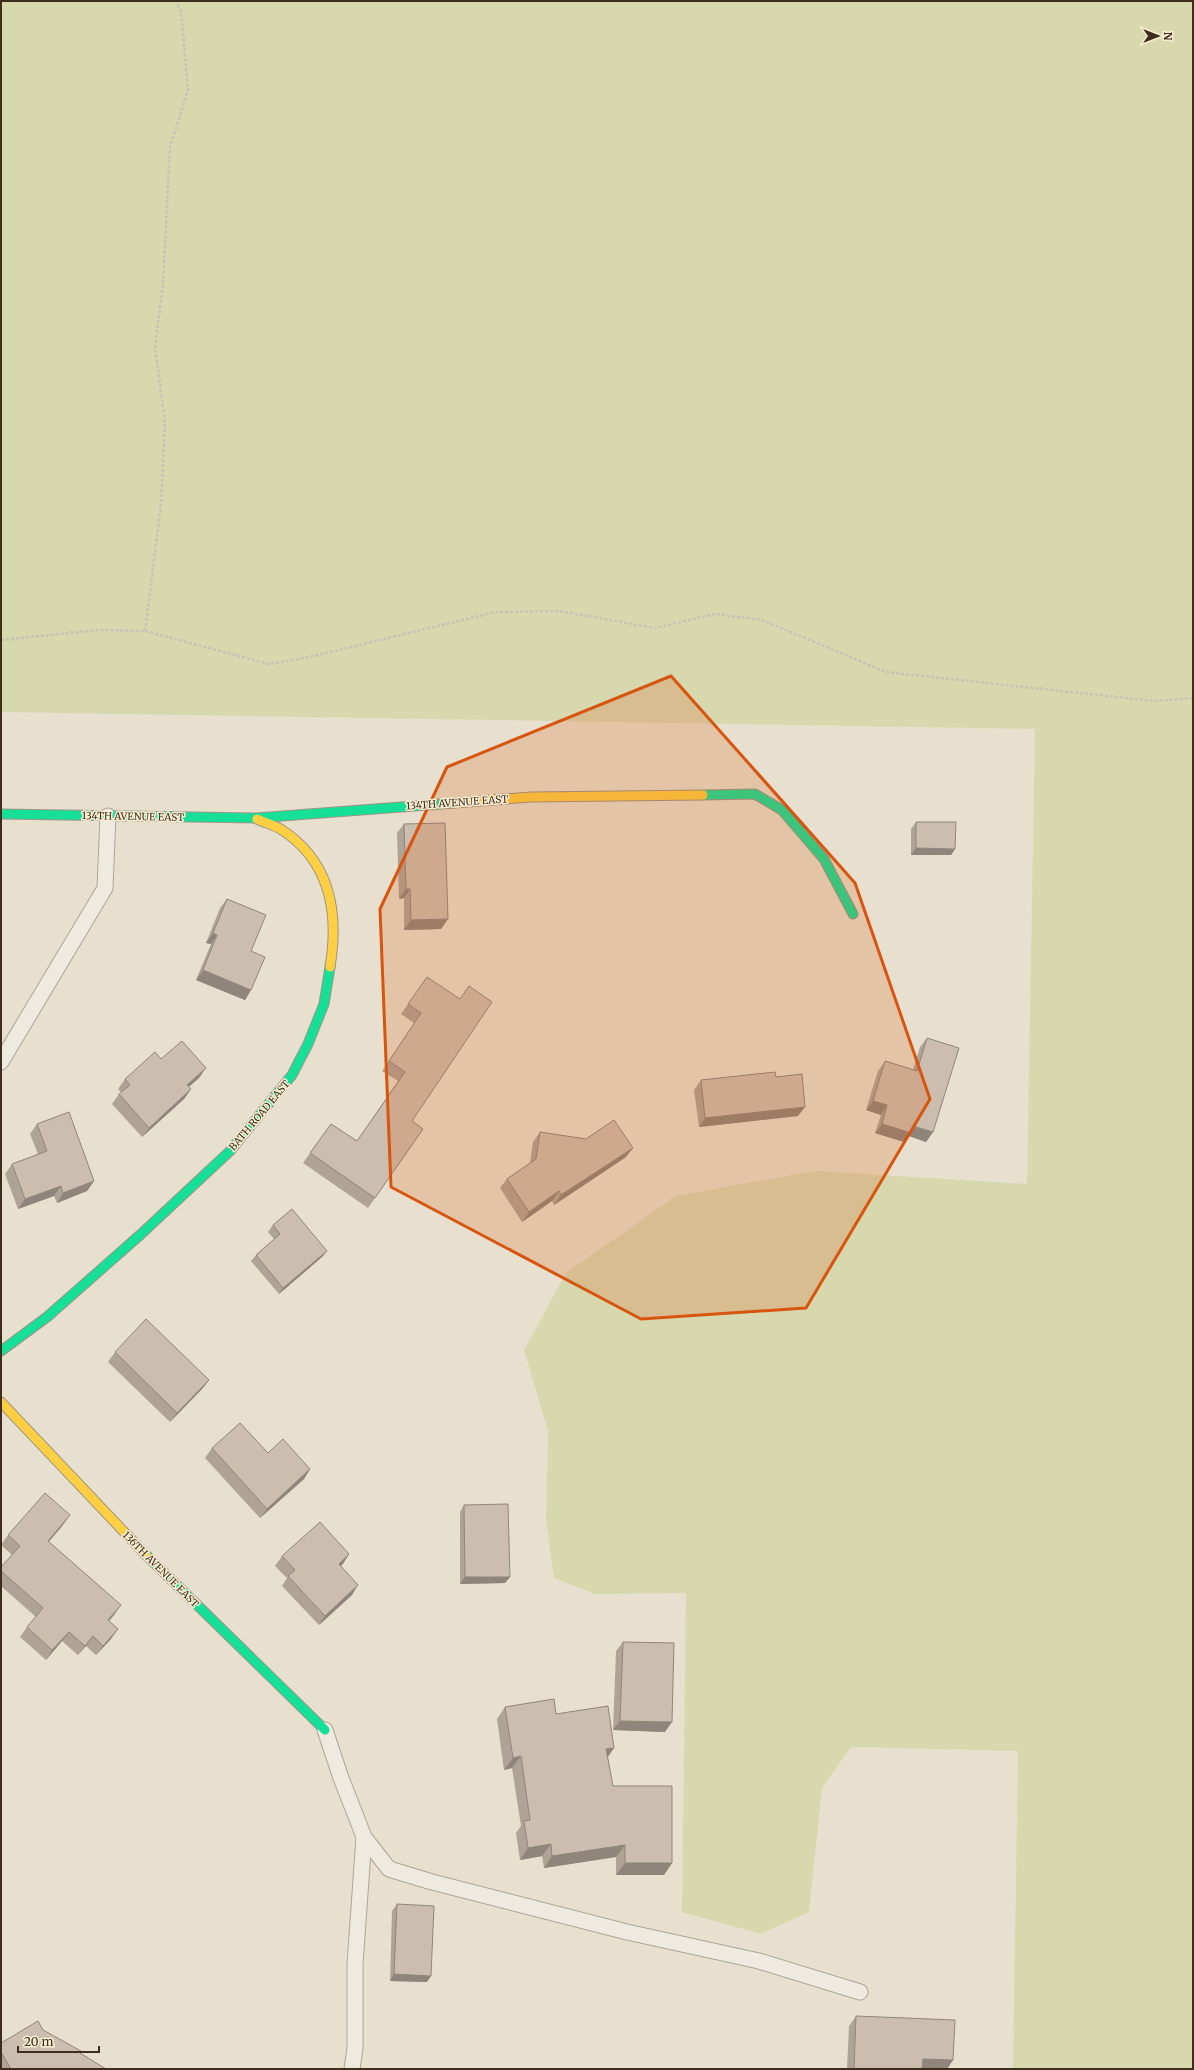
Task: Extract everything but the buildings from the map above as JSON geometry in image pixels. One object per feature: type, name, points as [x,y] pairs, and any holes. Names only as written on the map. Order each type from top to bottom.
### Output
[{"type":"street","name":"134TH AVENUE EAST","points":[[1,814],[256,818],[530,797],[755,794],[782,810],[824,859],[853,914]]},
{"type":"street","name":"BATH ROAD EAST","points":[[1,1351],[47,1317],[140,1235],[230,1151],[292,1075],[308,1044],[324,1004],[334,944],[334,916],[328,890],[318,865],[304,849],[282,830],[256,818]]},
{"type":"street","name":"136TH AVENUE EAST","points":[[1,1402],[164,1574],[325,1730]]},
{"type":"lane","points":[[1,1062],[105,888],[108,816]]},
{"type":"lane","points":[[325,1730],[341,1778],[364,1838],[389,1869],[432,1882],[627,1932],[759,1960],[860,1992]]},
{"type":"lane","points":[[352,2069],[355,2048],[355,1964],[364,1838]]},
{"type":"path","points":[[145,631],[161,505],[164,423],[155,347],[163,284],[170,147],[188,90],[181,11],[176,1]]},
{"type":"path","points":[[1,640],[98,630],[145,631],[269,664],[310,657],[495,612],[560,611],[655,628],[715,614],[762,620],[886,672],[1154,701],[1193,698]]},
{"type":"highlighted area","points":[[671,676],[855,883],[930,1099],[806,1308],[641,1319],[391,1187],[380,909],[447,767]]},
{"type":"green space","points":[[1,1],[1193,1],[1193,2069],[1013,2069],[1018,1751],[851,1747],[822,1788],[809,1912],[761,1934],[682,1912],[686,1593],[595,1594],[554,1578],[546,1520],[548,1431],[524,1350],[566,1273],[676,1196],[816,1171],[1027,1184],[1035,729],[1,712]]},
{"type":"traffic: fast","points":[[703,795],[755,794],[782,810],[824,859],[853,914]]},
{"type":"traffic: fast","points":[[1,814],[256,818],[454,803]]},
{"type":"traffic: fast","points":[[1,1351],[47,1317],[140,1235],[230,1151],[292,1075],[308,1044],[324,1004],[330,967]]},
{"type":"traffic: fast","points":[[146,1555],[325,1730]]},
{"type":"traffic: slow","points":[[454,803],[531,797],[703,795]]},
{"type":"traffic: slow","points":[[257,819],[279,828],[298,843],[311,857],[321,873],[328,890],[332,908],[333,947],[330,967]]},
{"type":"traffic: slow","points":[[1,1402],[146,1555]]}]
